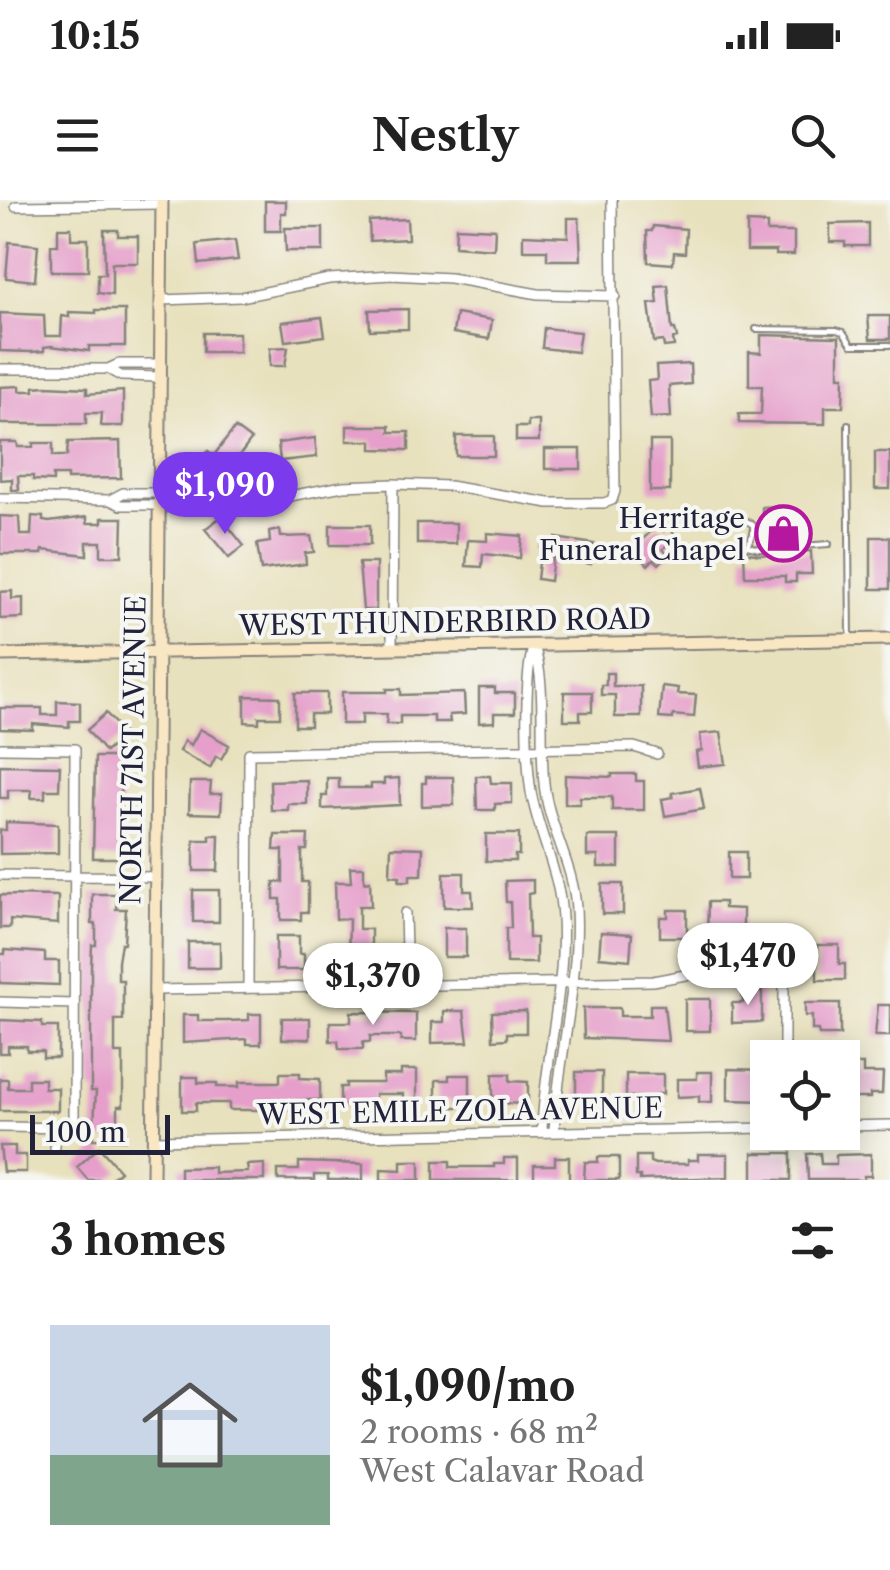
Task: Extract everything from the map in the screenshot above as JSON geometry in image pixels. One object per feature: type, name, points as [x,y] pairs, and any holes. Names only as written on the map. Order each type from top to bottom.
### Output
[{"type":"street","points":[[263,501],[343,486],[393,484],[449,486],[549,503],[612,500],[616,296],[612,200]]},
{"type":"street","points":[[16,206],[162,202]]},
{"type":"street","name":"NORTH 71ST AVENUE","points":[[153,1180],[162,202]]},
{"type":"street","points":[[162,300],[241,296],[330,280],[391,275],[450,278],[538,294],[616,296]]},
{"type":"street","points":[[0,369],[108,369],[133,364],[162,370]]},
{"type":"street","points":[[133,364],[133,376]]},
{"type":"street","points":[[108,369],[121,376],[162,370]]},
{"type":"street","points":[[392,648],[393,484]]},
{"type":"street","points":[[110,500],[123,492],[160,499]]},
{"type":"street","points":[[131,492],[132,506]]},
{"type":"street","points":[[0,498],[110,500],[132,506],[160,499]]},
{"type":"street","name":"WEST THUNDERBIRD ROAD","points":[[0,655],[890,639]]},
{"type":"street","points":[[534,645],[541,668],[545,792],[570,872],[576,920],[554,1131]]},
{"type":"street","points":[[534,645],[527,667],[531,793],[557,875],[563,932],[542,1132]]},
{"type":"street","points":[[248,988],[248,754],[634,747],[657,754]]},
{"type":"street","points":[[0,748],[75,749],[74,1128],[0,1128]]},
{"type":"street","points":[[557,875],[570,872]]},
{"type":"street","points":[[0,875],[156,877]]},
{"type":"street","points":[[405,914],[407,987]]},
{"type":"street","points":[[155,990],[653,981],[771,959],[780,961],[784,968],[784,1040]]},
{"type":"street","points":[[0,1002],[74,1004]]},
{"type":"street","points":[[860,1126],[890,1125]]},
{"type":"street","points":[[55,1128],[55,1147]]},
{"type":"street","name":"WEST EMILE ZOLA AVENUE","points":[[154,1140],[750,1128]]},
{"type":"lane","points":[[756,329],[836,330],[843,332],[852,345],[890,345]]},
{"type":"lane","points":[[848,424],[850,640]]},
{"type":"lane","points":[[742,518],[753,525],[754,534],[747,546]]},
{"type":"lane","points":[[738,546],[760,549],[829,544]]},
{"type":"building","points":[[265,201],[286,201],[281,231],[265,231]]},
{"type":"building","points":[[568,218],[579,218],[581,260],[547,260],[547,250],[523,250],[523,235],[568,237]]},
{"type":"building","points":[[407,219],[408,239],[370,241],[369,221]]},
{"type":"building","points":[[747,223],[767,224],[767,232],[794,232],[794,255],[747,251]]},
{"type":"building","points":[[868,223],[868,246],[830,242],[830,224]]},
{"type":"building","points":[[653,226],[686,229],[685,253],[674,252],[673,264],[648,262],[647,231],[652,231]]},
{"type":"building","points":[[456,227],[495,229],[494,249],[455,246]]},
{"type":"building","points":[[58,228],[71,228],[71,239],[88,239],[88,271],[51,271],[51,245],[58,245]]},
{"type":"building","points":[[285,228],[323,228],[323,251],[286,251]]},
{"type":"building","points":[[104,230],[118,230],[118,236],[138,236],[138,263],[112,263],[112,295],[98,293],[98,274],[105,274]]},
{"type":"building","points":[[235,240],[238,260],[199,264],[197,244]]},
{"type":"building","points":[[9,242],[38,245],[35,281],[6,278]]},
{"type":"building","points":[[668,285],[672,329],[677,338],[673,339],[674,346],[664,347],[663,341],[654,342],[649,304],[658,303],[656,286]]},
{"type":"building","points":[[408,309],[408,329],[370,330],[369,310]]},
{"type":"building","points":[[125,310],[125,346],[89,346],[89,351],[51,346],[44,347],[44,351],[0,351],[0,313],[44,315],[45,336],[61,336],[62,316]]},
{"type":"building","points":[[456,314],[492,320],[489,339],[453,333]]},
{"type":"building","points":[[868,316],[890,316],[890,339],[870,339]]},
{"type":"building","points":[[322,317],[325,336],[285,341],[282,322]]},
{"type":"building","points":[[544,328],[580,332],[577,352],[542,348]]},
{"type":"building","points":[[203,333],[239,333],[239,352],[203,352]]},
{"type":"building","points":[[761,335],[839,337],[843,407],[825,407],[825,424],[739,423],[739,414],[761,414],[762,386],[749,386],[749,352],[761,353]]},
{"type":"building","points":[[288,347],[285,366],[270,366],[270,348]]},
{"type":"building","points":[[690,364],[691,384],[669,386],[671,417],[651,418],[648,381],[657,380],[656,366]]},
{"type":"building","points":[[20,386],[20,391],[46,386],[87,388],[87,394],[123,391],[123,426],[101,426],[102,413],[86,413],[86,424],[0,424],[0,387]]},
{"type":"building","points":[[528,421],[539,421],[539,441],[516,441],[516,427],[528,427]]},
{"type":"building","points":[[347,426],[390,426],[390,432],[409,432],[409,450],[372,449],[372,441],[347,441]]},
{"type":"building","points":[[235,428],[251,440],[240,455],[245,458],[225,483],[198,463],[198,495],[184,495],[184,459],[203,459],[208,451],[214,455]]},
{"type":"building","points":[[456,436],[494,436],[494,456],[456,456]]},
{"type":"building","points":[[315,438],[317,457],[280,461],[278,443]]},
{"type":"building","points":[[120,441],[121,478],[67,479],[67,475],[53,475],[53,481],[18,476],[19,490],[12,490],[12,479],[0,480],[0,442],[17,442],[18,447],[53,443],[53,456],[67,456],[68,442]]},
{"type":"building","points":[[650,441],[670,441],[670,491],[650,491]]},
{"type":"building","points":[[545,449],[581,449],[581,469],[545,469]]},
{"type":"building","points":[[875,452],[890,452],[890,489],[875,489]]},
{"type":"building","points":[[783,506],[789,541],[763,543],[762,507]]},
{"type":"building","points":[[0,516],[19,517],[20,535],[31,535],[32,516],[49,522],[87,517],[87,523],[123,518],[122,556],[101,556],[101,542],[87,542],[87,555],[43,550],[42,554],[0,554]]},
{"type":"building","points":[[221,517],[244,546],[229,558],[205,529]]},
{"type":"building","points":[[417,523],[456,523],[456,544],[417,544]]},
{"type":"building","points":[[330,525],[370,525],[370,545],[330,545]]},
{"type":"building","points":[[658,525],[664,531],[668,527],[677,537],[663,549],[668,555],[659,564],[654,559],[648,565],[633,548]]},
{"type":"building","points":[[280,530],[281,537],[311,536],[314,552],[305,553],[306,564],[261,570],[257,544],[270,542],[269,532]]},
{"type":"building","points":[[487,533],[522,536],[520,558],[483,554],[482,567],[466,566],[468,540],[487,541]]},
{"type":"building","points":[[871,537],[890,537],[890,589],[871,589]]},
{"type":"building","points":[[556,538],[594,544],[591,564],[553,558],[550,581],[537,579],[541,546],[555,548]]},
{"type":"building","points":[[811,551],[812,574],[796,574],[796,582],[785,582],[785,576],[745,576],[744,552],[760,555]]},
{"type":"building","points":[[359,563],[376,563],[376,610],[363,610]]},
{"type":"building","points":[[12,591],[12,599],[23,598],[23,618],[0,619],[0,592]]},
{"type":"building","points":[[606,673],[613,673],[613,686],[641,686],[641,717],[615,717],[615,695],[601,695]]},
{"type":"building","points":[[662,686],[678,688],[677,694],[696,695],[694,717],[659,718]]},
{"type":"building","points":[[479,688],[515,693],[515,713],[494,713],[494,722],[479,723]]},
{"type":"building","points":[[401,689],[401,695],[464,693],[465,714],[449,715],[450,722],[434,722],[434,716],[400,716],[400,724],[386,724],[387,714],[362,714],[362,724],[342,724],[342,692]]},
{"type":"building","points":[[564,692],[592,692],[592,712],[580,712],[580,720],[564,720]]},
{"type":"building","points":[[295,693],[327,693],[327,714],[310,714],[310,726],[295,726]]},
{"type":"building","points":[[245,696],[280,697],[280,717],[245,722]]},
{"type":"building","points":[[57,701],[80,702],[80,721],[69,721],[69,727],[33,724],[33,730],[0,729],[0,708],[42,708],[42,715],[57,715]]},
{"type":"building","points":[[106,713],[125,735],[105,752],[87,730]]},
{"type":"building","points":[[200,729],[229,745],[221,759],[216,756],[210,768],[179,751],[184,741],[191,745]]},
{"type":"building","points":[[721,732],[726,764],[698,767],[696,752],[702,751],[700,734]]},
{"type":"building","points":[[95,757],[121,757],[119,858],[93,858]]},
{"type":"building","points":[[0,765],[60,766],[59,790],[45,790],[45,798],[31,798],[32,790],[8,790],[8,798],[0,798]]},
{"type":"building","points":[[636,774],[636,781],[644,781],[644,810],[612,810],[612,797],[580,797],[580,804],[565,804],[565,775]]},
{"type":"building","points":[[476,776],[490,776],[491,783],[512,783],[512,803],[495,804],[495,810],[477,810]]},
{"type":"building","points":[[426,777],[453,777],[454,805],[422,806],[422,783],[426,783]]},
{"type":"building","points":[[327,778],[339,778],[339,788],[371,788],[371,784],[384,784],[384,779],[399,778],[400,805],[322,809]]},
{"type":"building","points":[[307,780],[307,804],[288,804],[288,810],[271,810],[270,781]]},
{"type":"building","points":[[190,782],[211,782],[210,794],[222,794],[221,814],[189,813]]},
{"type":"building","points":[[700,788],[704,809],[665,816],[662,799]]},
{"type":"building","points":[[6,822],[58,824],[58,853],[0,854],[0,830],[6,830]]},
{"type":"building","points":[[486,834],[519,834],[519,855],[515,855],[515,861],[486,861]]},
{"type":"building","points":[[210,835],[219,835],[218,871],[194,871],[194,840],[210,840]]},
{"type":"building","points":[[275,835],[308,835],[307,850],[302,850],[302,882],[308,882],[308,912],[301,912],[301,920],[281,920],[281,899],[274,899],[274,882],[283,882],[283,850],[274,850]]},
{"type":"building","points":[[587,836],[619,836],[619,867],[598,867],[598,856],[587,856]]},
{"type":"building","points":[[391,847],[423,848],[422,875],[410,875],[410,881],[399,881],[400,876],[390,875]]},
{"type":"building","points":[[729,852],[746,852],[746,879],[729,879]]},
{"type":"building","points":[[350,867],[364,867],[364,882],[370,881],[371,906],[359,906],[359,929],[371,929],[371,951],[381,951],[380,966],[360,965],[360,973],[352,973],[352,965],[348,965],[349,919],[336,919],[335,882],[351,882]]},
{"type":"building","points":[[444,873],[464,873],[464,891],[472,891],[473,907],[444,907]]},
{"type":"building","points":[[533,880],[533,893],[528,894],[529,938],[536,938],[536,963],[506,963],[506,928],[511,928],[505,881]]},
{"type":"building","points":[[602,884],[623,884],[623,914],[602,914]]},
{"type":"building","points":[[193,890],[219,890],[219,922],[193,922]]},
{"type":"building","points":[[92,894],[117,894],[116,909],[126,909],[124,943],[118,961],[118,980],[123,980],[123,1020],[115,1020],[115,1053],[123,1053],[123,1106],[118,1106],[118,1124],[126,1124],[125,1140],[93,1139],[96,1091],[91,1091],[91,967],[96,924],[92,924]]},
{"type":"building","points":[[0,895],[58,896],[58,924],[10,920],[10,928],[0,928]]},
{"type":"building","points":[[708,902],[724,902],[724,908],[743,909],[743,929],[722,929],[722,940],[707,940]]},
{"type":"building","points":[[668,910],[687,910],[687,937],[660,937],[660,917],[668,917]]},
{"type":"building","points":[[444,928],[466,928],[466,957],[444,957]]},
{"type":"building","points":[[601,932],[632,934],[630,960],[599,957]]},
{"type":"building","points":[[276,936],[299,936],[304,970],[276,970]]},
{"type":"building","points":[[188,942],[220,942],[220,968],[188,968]]},
{"type":"building","points":[[817,945],[839,945],[839,964],[845,964],[845,980],[817,980]]},
{"type":"building","points":[[5,950],[45,953],[45,961],[59,961],[59,985],[0,983],[0,954],[5,954]]},
{"type":"building","points":[[742,991],[762,991],[762,1022],[732,1023],[732,1003],[743,1003]]},
{"type":"building","points":[[685,999],[710,999],[710,1031],[685,1031]]},
{"type":"building","points":[[805,1003],[840,1003],[840,1035],[819,1035],[818,1030],[812,1030],[812,1016],[805,1016]]},
{"type":"building","points":[[650,1005],[664,1005],[668,1041],[584,1038],[583,1008],[620,1008],[620,1016],[650,1016]]},
{"type":"building","points":[[878,1005],[890,1005],[890,1036],[875,1036]]},
{"type":"building","points":[[444,1011],[464,1011],[468,1042],[432,1043],[432,1022],[444,1022]]},
{"type":"building","points":[[526,1011],[526,1033],[507,1033],[507,1039],[493,1040],[492,1012]]},
{"type":"building","points":[[351,1012],[416,1013],[416,1041],[401,1041],[401,1036],[370,1036],[370,1042],[363,1042],[363,1049],[339,1049],[338,1041],[330,1041],[330,1022],[351,1022]]},
{"type":"building","points":[[249,1014],[261,1014],[261,1044],[247,1044],[247,1039],[183,1043],[183,1015],[198,1015],[198,1021],[227,1021],[249,1020]]},
{"type":"building","points":[[282,1018],[310,1018],[310,1039],[282,1039]]},
{"type":"building","points":[[0,1020],[42,1022],[42,1027],[58,1027],[58,1058],[43,1058],[43,1051],[27,1051],[27,1046],[8,1046],[8,1053],[0,1053]]},
{"type":"building","points":[[860,1064],[863,1073],[883,1073],[882,1094],[870,1094],[870,1098],[860,1098]]},
{"type":"building","points":[[728,1069],[750,1070],[750,1101],[728,1100]]},
{"type":"building","points":[[401,1070],[417,1070],[417,1103],[403,1103],[403,1094],[375,1094],[375,1105],[340,1105],[340,1087],[346,1087],[346,1083],[383,1083],[383,1075],[401,1075]]},
{"type":"building","points":[[576,1072],[602,1072],[602,1102],[576,1097]]},
{"type":"building","points":[[697,1072],[712,1072],[712,1102],[699,1102],[699,1096],[677,1097],[677,1079],[697,1079]]},
{"type":"building","points":[[280,1073],[320,1079],[320,1100],[299,1100],[299,1110],[279,1110],[279,1104],[261,1104],[261,1110],[229,1110],[229,1103],[196,1103],[196,1111],[182,1111],[182,1077],[198,1077],[198,1083],[217,1083],[217,1087],[239,1087],[239,1082],[280,1082]]},
{"type":"building","points":[[493,1074],[510,1074],[510,1081],[528,1082],[528,1104],[493,1103]]},
{"type":"building","points":[[626,1074],[663,1074],[663,1094],[658,1094],[658,1103],[642,1104],[641,1097],[626,1097]]},
{"type":"building","points":[[449,1075],[470,1075],[470,1107],[451,1107],[451,1101],[436,1101],[436,1080],[449,1080]]},
{"type":"building","points":[[0,1079],[8,1079],[8,1088],[28,1088],[28,1079],[44,1079],[44,1088],[58,1088],[58,1111],[0,1111]]},
{"type":"building","points":[[0,1146],[15,1146],[15,1155],[26,1155],[26,1172],[3,1172]]},
{"type":"building","points":[[99,1147],[120,1171],[109,1180],[88,1180],[77,1167]]},
{"type":"building","points":[[753,1153],[791,1153],[791,1180],[753,1180]]},
{"type":"building","points":[[820,1153],[821,1164],[836,1164],[836,1155],[871,1154],[871,1176],[864,1176],[864,1180],[808,1180],[807,1154]]},
{"type":"building","points":[[698,1154],[728,1154],[728,1177],[640,1180],[636,1176],[636,1156],[650,1156],[650,1162],[655,1164],[688,1164],[688,1160],[698,1160]]},
{"type":"building","points":[[555,1157],[569,1157],[569,1180],[534,1180],[534,1165],[555,1165]]},
{"type":"building","points":[[598,1157],[619,1157],[619,1180],[584,1180],[585,1162],[598,1162]]},
{"type":"building","points":[[504,1158],[518,1158],[518,1180],[434,1180],[434,1161],[450,1161],[450,1167],[494,1167],[504,1164]]},
{"type":"building","points":[[401,1161],[420,1161],[420,1180],[381,1180],[381,1169],[401,1170]]},
{"type":"building","points":[[299,1162],[363,1164],[363,1180],[328,1180],[328,1175],[314,1175],[314,1180],[278,1180],[278,1170],[299,1170]]},
{"type":"building","points":[[264,1164],[264,1180],[180,1180],[180,1168],[248,1172],[247,1165]]},
{"type":"place","name":"Herritage Funeral Chapel","points":[[784,534]]}]
